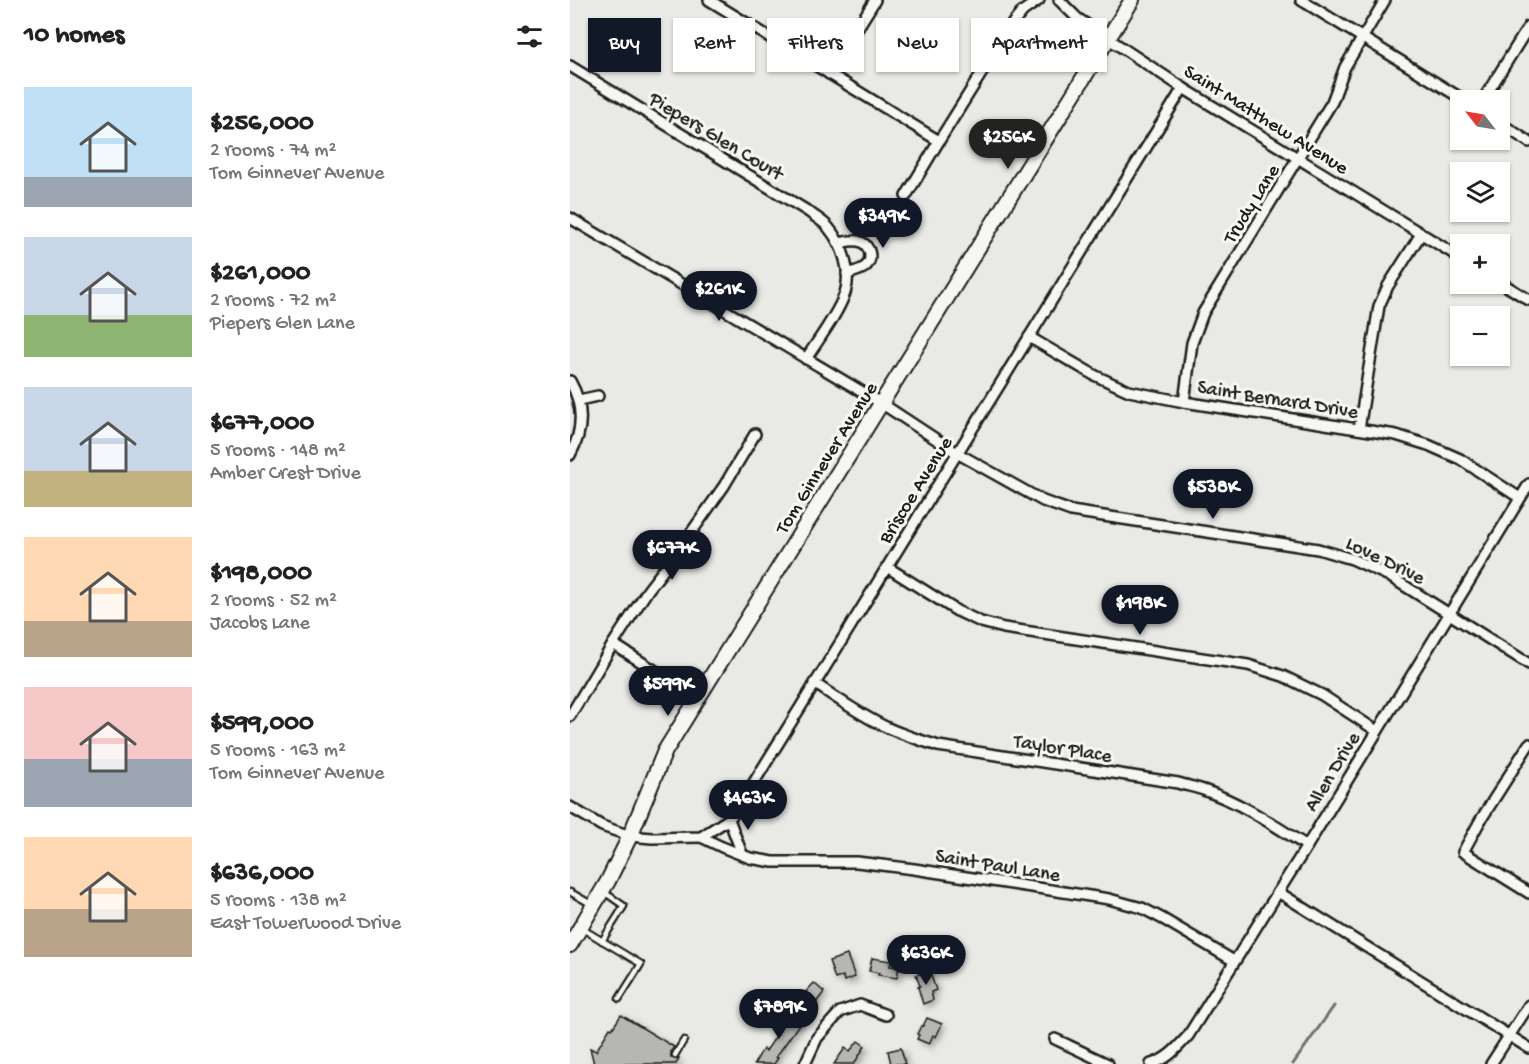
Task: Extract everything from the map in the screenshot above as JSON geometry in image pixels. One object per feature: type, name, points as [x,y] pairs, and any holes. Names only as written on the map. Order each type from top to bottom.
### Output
[{"type":"main road","name":"Tom Ginnever Avenue","points":[[570,945],[602,891],[630,836],[665,751],[1132,0]]},
{"type":"street","points":[[709,0],[939,141]]},
{"type":"street","points":[[722,9],[728,0]]},
{"type":"street","points":[[829,74],[875,0]]},
{"type":"street","points":[[906,196],[1013,23],[1023,11],[1039,0]]},
{"type":"street","name":"Saint Matthew Avenue","points":[[1059,0],[1077,18],[1183,88],[1450,251]]},
{"type":"street","points":[[1302,0],[1450,92]]},
{"type":"street","name":"Trudy Lane","points":[[1184,402],[1192,343],[1203,313],[1332,102],[1345,67],[1385,0]]},
{"type":"street","points":[[1489,90],[1529,26]]},
{"type":"street","name":"Piepers Glen Court","points":[[570,66],[809,212],[826,225],[843,253],[847,274],[845,293],[838,309],[806,359]]},
{"type":"street","name":"Briscoe Avenue","points":[[700,837],[729,819],[740,805],[1183,88]]},
{"type":"street","points":[[1510,130],[1529,142]]},
{"type":"street","name":"Love Drive","points":[[570,218],[881,403],[957,453],[1042,501],[1071,511],[1318,549],[1353,559],[1389,576],[1529,664]]},
{"type":"street","points":[[1359,429],[1379,306],[1388,285],[1421,234]]},
{"type":"street","points":[[839,243],[858,242],[865,244],[869,250],[870,259],[867,266],[847,274]]},
{"type":"street","points":[[1510,287],[1528,297]]},
{"type":"street","name":"Saint Bernard Drive","points":[[1029,337],[1094,375],[1129,391],[1184,402],[1396,435],[1428,445],[1460,459],[1520,498]]},
{"type":"street","points":[[570,381],[579,400],[581,420],[577,443],[570,455]]},
{"type":"street","points":[[579,400],[598,396]]},
{"type":"street","points":[[570,716],[648,590],[724,486],[755,434]]},
{"type":"street","name":"Allen Drive","points":[[1151,1064],[1172,1054],[1188,1036],[1529,484]]},
{"type":"street","points":[[887,567],[957,611],[1004,628],[1248,666],[1283,676],[1322,695],[1377,731]]},
{"type":"street","points":[[613,644],[698,699]]},
{"type":"street","name":"Taylor Place","points":[[814,683],[884,726],[938,746],[1178,783],[1206,790],[1236,804],[1306,846]]},
{"type":"street","points":[[1529,744],[1480,821],[1464,852],[1529,893]]},
{"type":"street","points":[[570,807],[602,826],[630,836],[700,837]]},
{"type":"street","points":[[729,819],[742,854]]},
{"type":"street","name":"Saint Paul Lane","points":[[700,837],[750,858],[773,862],[868,863],[1108,899],[1142,908],[1163,918],[1233,962]]},
{"type":"street","points":[[1278,891],[1529,1048]]},
{"type":"street","points":[[806,1064],[817,1038],[840,1012],[860,1005],[886,1015]]},
{"type":"street","points":[[1491,1064],[1529,1005]]},
{"type":"street","points":[[1055,1039],[1108,1064]]},
{"type":"lane","points":[[602,891],[624,906],[602,941]]},
{"type":"lane","points":[[570,892],[593,905]]},
{"type":"lane","points":[[580,928],[640,964],[619,999]]},
{"type":"lane","points":[[675,1055],[684,1040]]},
{"type":"building","points":[[847,955],[855,977],[844,981],[843,976],[835,979],[829,961]]},
{"type":"building","points":[[872,958],[891,961],[890,966],[899,967],[897,978],[869,971]]},
{"type":"building","points":[[929,970],[936,990],[931,992],[933,1000],[923,1004],[916,975]]},
{"type":"building","points":[[814,983],[824,992],[815,1004],[810,1006],[800,998]]},
{"type":"building","points":[[789,1012],[802,1020],[776,1057],[778,1058],[774,1064],[754,1064],[763,1049],[766,1051]]},
{"type":"building","points":[[621,1015],[674,1047],[671,1057],[679,1058],[676,1064],[594,1064],[590,1048],[596,1051]]},
{"type":"building","points":[[927,1018],[942,1024],[936,1037],[933,1035],[929,1044],[917,1039],[919,1035],[917,1034]]},
{"type":"building","points":[[858,1041],[865,1046],[854,1064],[834,1064],[845,1048],[850,1051]]},
{"type":"building","points":[[901,1048],[905,1064],[891,1064],[888,1051]]},
{"type":"waterway","points":[[1293,1064],[1334,1006]]}]
